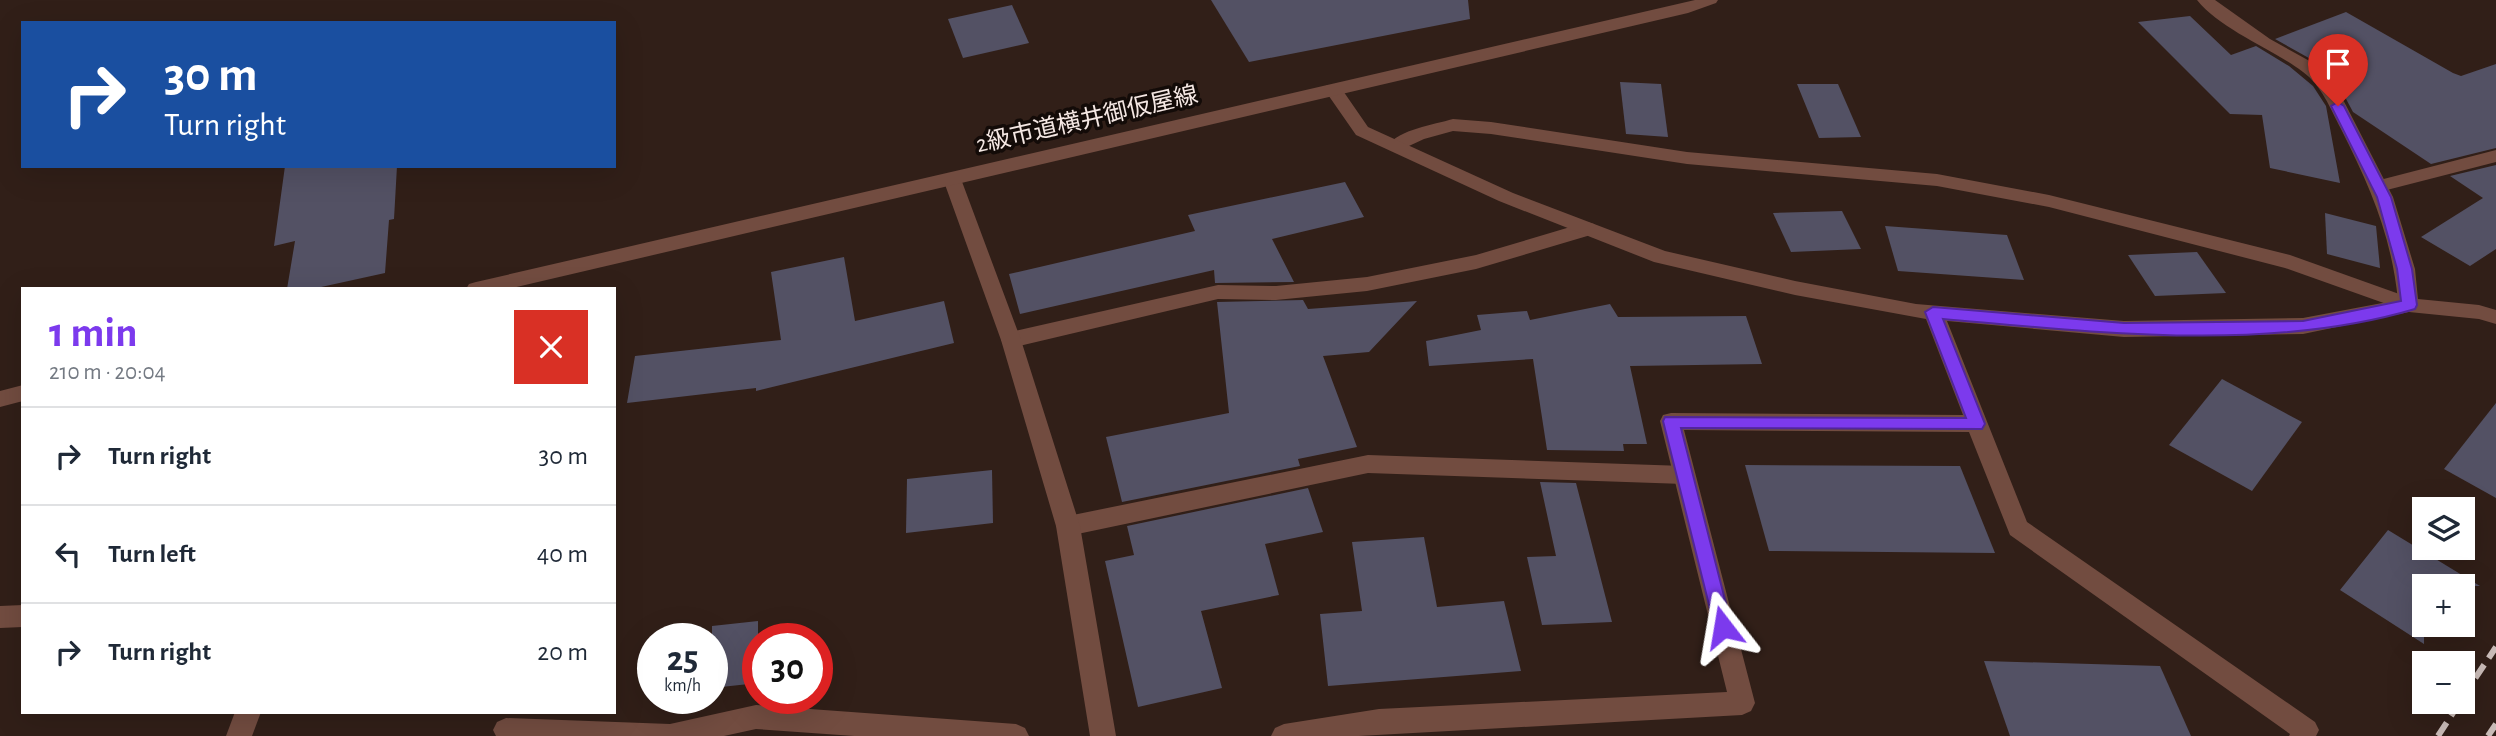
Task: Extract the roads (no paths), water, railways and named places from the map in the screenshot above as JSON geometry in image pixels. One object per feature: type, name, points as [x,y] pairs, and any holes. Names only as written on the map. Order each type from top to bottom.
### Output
[{"type":"street","name":"2級市道横井御仮屋線","points":[[485,287],[1688,8],[1710,0]]},
{"type":"street","points":[[2205,0],[2264,43],[2309,68],[2328,86],[2379,186],[2405,269],[2409,305]]},
{"type":"street","points":[[1333,89],[1362,131],[1506,197],[1661,257],[1795,288],[1933,312],[2124,329],[2303,326],[2409,305]]},
{"type":"street","points":[[1396,146],[1418,135],[1453,125],[1491,128],[1687,158],[1937,180],[2049,201],[2290,262],[2409,305],[2479,312],[2496,317]]},
{"type":"street","points":[[2379,186],[2496,156]]},
{"type":"street","points":[[953,179],[1011,340],[1068,526],[1103,736]]},
{"type":"street","points":[[1011,340],[1218,292],[1276,293],[1381,281],[1476,262],[1587,229]]},
{"type":"street","points":[[1933,312],[2018,528],[2306,730],[2302,736]]},
{"type":"street","points":[[0,399],[21,394]]},
{"type":"street","points":[[1284,736],[1742,703],[1671,421],[1977,424]]},
{"type":"street","points":[[1068,526],[1368,464],[1684,475]]},
{"type":"street","points":[[0,617],[21,616]]},
{"type":"street","points":[[239,736],[246,714]]},
{"type":"street","points":[[506,730],[670,736],[756,717],[1016,736]]},
{"type":"railway","points":[[2475,678],[2496,647]]},
{"type":"railway","points":[[2438,736],[2452,714]]},
{"type":"railway","points":[[2488,736],[2496,724]]}]
